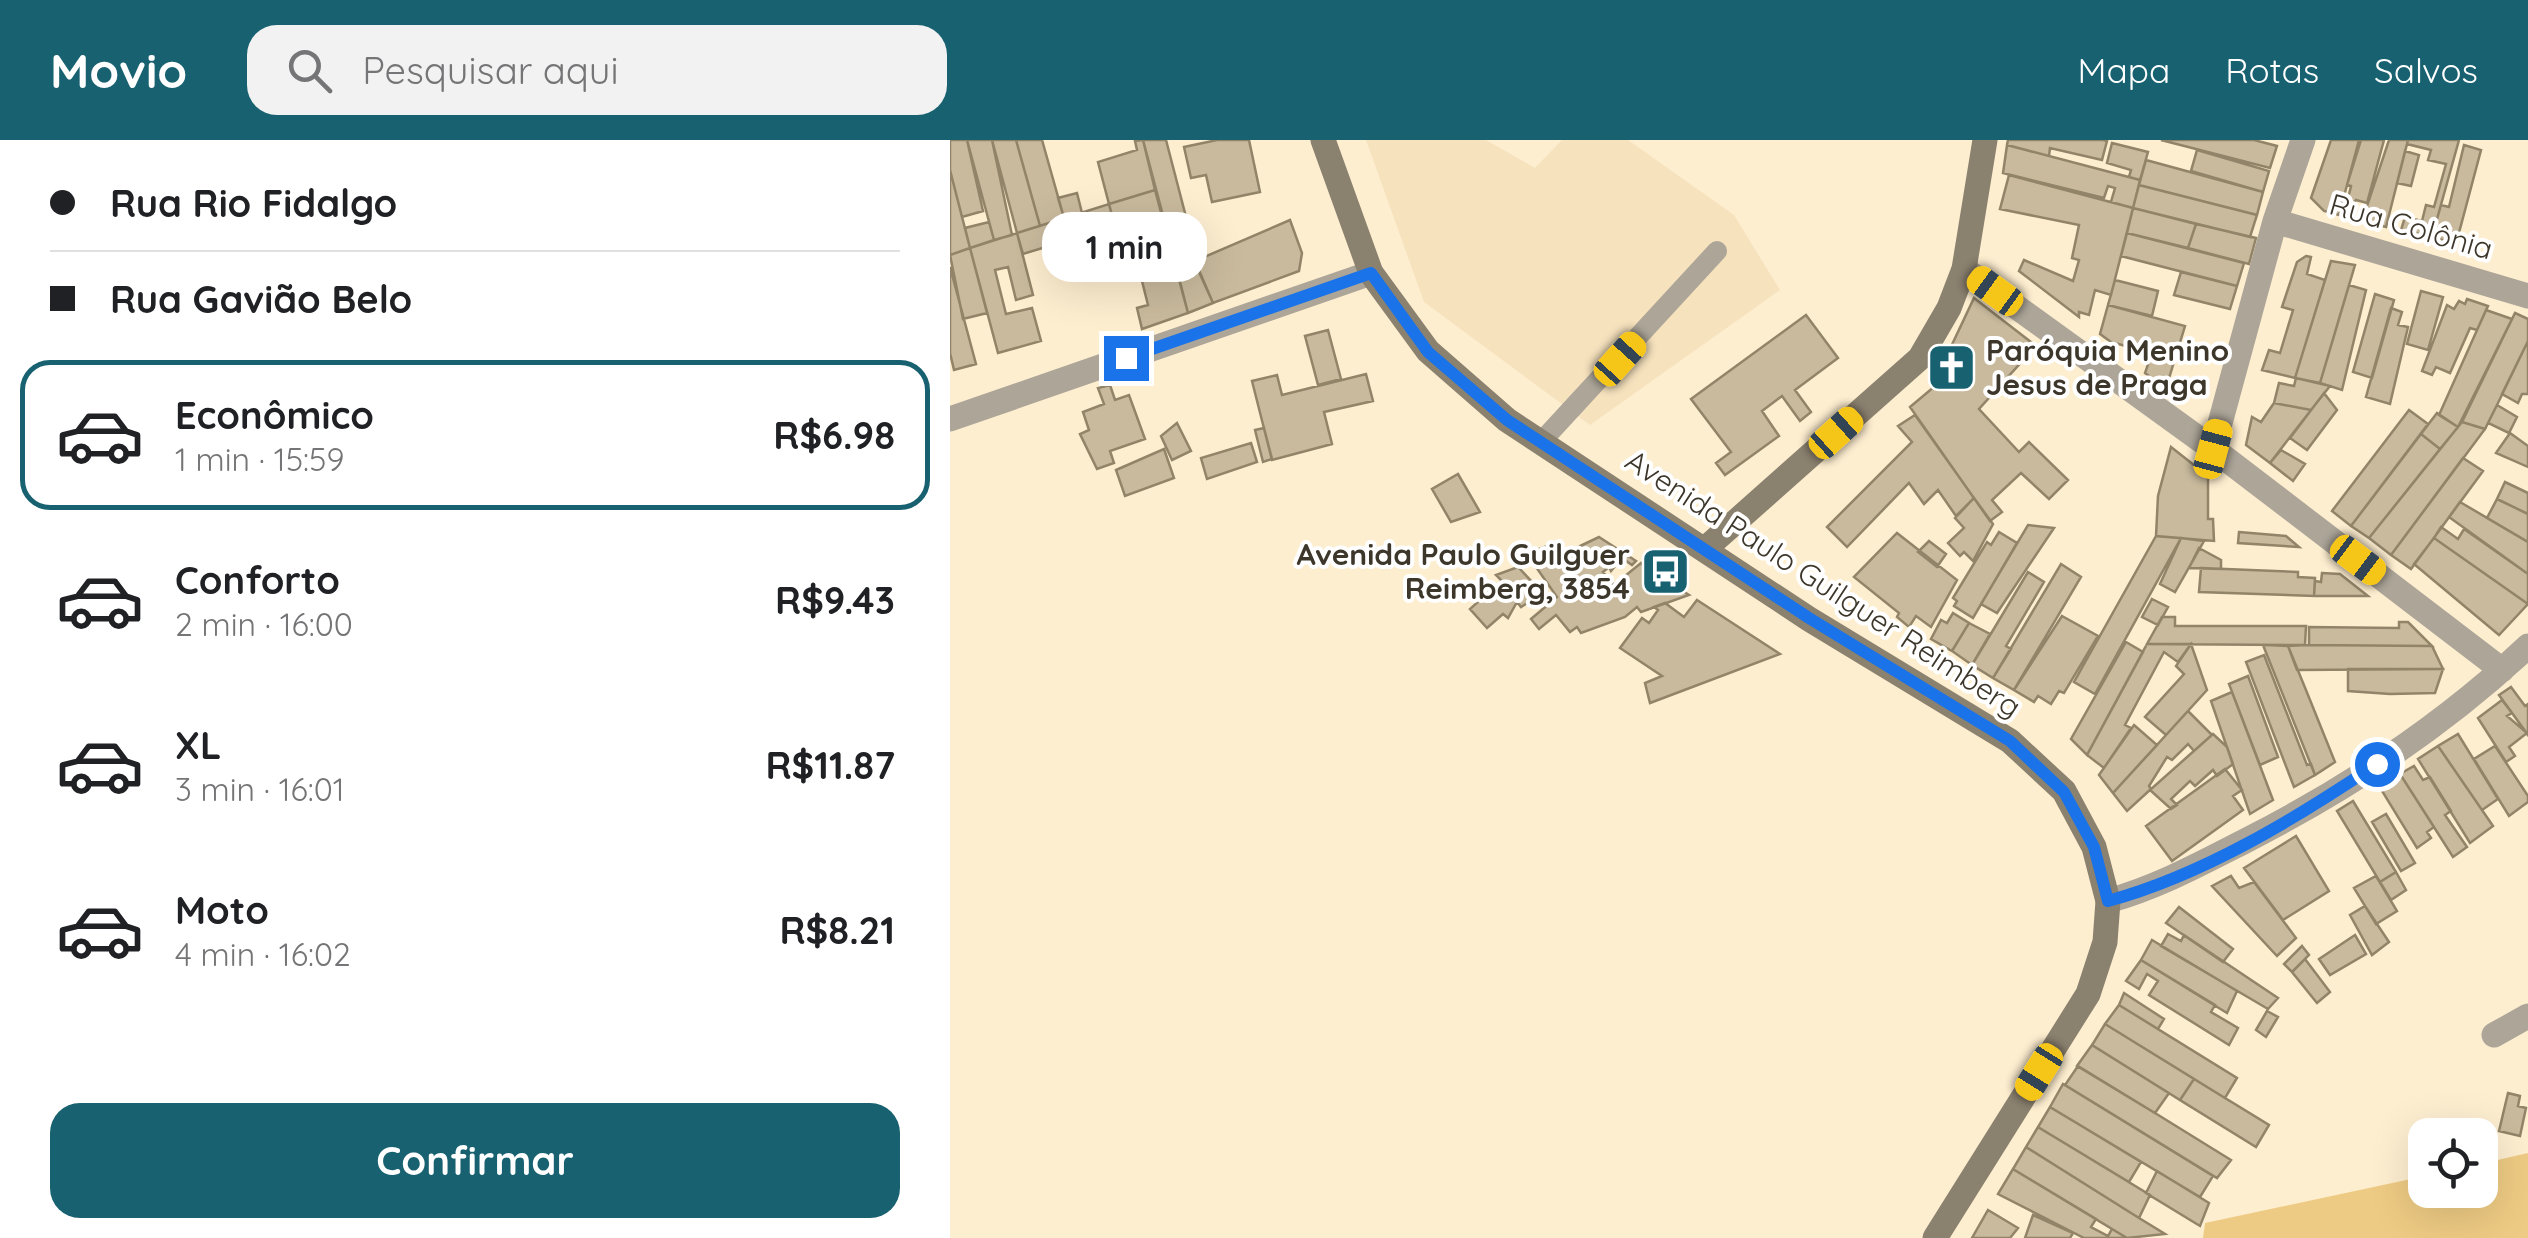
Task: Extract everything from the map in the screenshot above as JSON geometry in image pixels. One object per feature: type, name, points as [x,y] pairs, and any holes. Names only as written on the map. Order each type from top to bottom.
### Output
[{"type":"main road","name":"Avenida Paulo Guilguer Reimberg","points":[[1323,140],[1371,273],[1428,352],[1507,420],[1809,618],[2010,741],[2064,792],[2094,847],[2108,901],[2105,942],[2088,994],[1936,1238]]},
{"type":"main road","points":[[1706,548],[1920,358],[1949,308],[1964,269],[1984,140]]},
{"type":"street","points":[[2213,449],[2275,222],[2303,140]]},
{"type":"street","name":"Rua Colônia","points":[[2275,222],[2528,296]]},
{"type":"street","points":[[1964,269],[2213,449],[2502,670]]},
{"type":"street","points":[[950,419],[1371,273]]},
{"type":"street","points":[[2108,901],[2158,887],[2322,801],[2432,728],[2528,646]]},
{"type":"street","points":[[2494,1036],[2528,1016]]},
{"type":"lane","points":[[1541,442],[1718,250]]},
{"type":"shaded area","points":[[1366,140],[1486,140],[1535,168],[1562,140],[1628,140],[1734,215],[1780,290],[1590,425],[1424,302]]},
{"type":"shaded area","points":[[2528,1153],[2528,1238],[2203,1238],[2205,1223],[2408,1180],[2408,1208],[2498,1208],[2498,1160]]},
{"type":"building","points":[[950,140],[967,140],[983,211],[962,217],[950,170]]},
{"type":"building","points":[[967,140],[992,140],[1012,235],[994,240]]},
{"type":"building","points":[[992,140],[1016,140],[1040,226],[1017,233]]},
{"type":"building","points":[[1016,140],[1042,140],[1064,218],[1040,226]]},
{"type":"building","points":[[1143,140],[1166,140],[1186,217],[1165,223]]},
{"type":"building","points":[[1143,140],[1155,190],[1109,204],[1098,162],[1137,150],[1135,141]]},
{"type":"building","points":[[1217,140],[1249,140],[1260,192],[1212,202],[1206,175],[1191,178],[1184,147]]},
{"type":"building","points":[[2008,140],[2107,141],[2102,160],[2050,148],[2049,156],[2007,145]]},
{"type":"building","points":[[2161,140],[2254,140],[2277,146],[2270,168]]},
{"type":"building","points":[[2331,140],[2359,140],[2339,215],[2324,211],[2311,198]]},
{"type":"building","points":[[2361,140],[2384,140],[2367,203],[2356,200],[2350,208],[2346,207],[2351,186],[2347,185]]},
{"type":"building","points":[[2389,140],[2408,140],[2386,227],[2362,221]]},
{"type":"building","points":[[2408,140],[2459,140],[2432,237],[2401,230],[2405,217],[2422,221],[2426,205],[2434,207],[2446,164],[2428,160],[2431,150],[2407,144]]},
{"type":"building","points":[[2112,143],[2148,152],[2140,180],[2129,177],[2131,170],[2107,163]]},
{"type":"building","points":[[2007,145],[2140,180],[2133,208],[2111,202],[2115,188],[2108,186],[2104,198],[2003,173]]},
{"type":"building","points":[[2464,145],[2481,150],[2456,244],[2432,237],[2441,205],[2449,207]]},
{"type":"building","points":[[2197,150],[2269,171],[2263,192],[2191,171]]},
{"type":"building","points":[[2405,151],[2419,155],[2411,186],[2397,183]]},
{"type":"building","points":[[2146,160],[2263,192],[2257,215],[2139,185]]},
{"type":"building","points":[[950,170],[970,248],[950,255]]},
{"type":"building","points":[[2009,175],[2133,208],[2111,295],[2095,290],[2089,315],[2079,312],[2079,317],[2019,271],[2024,260],[2073,281],[2079,260],[2072,258],[2079,225],[2000,209]]},
{"type":"building","points":[[2139,185],[2257,215],[2250,237],[2133,208]]},
{"type":"building","points":[[1155,190],[1188,313],[1142,329],[1137,308],[1148,305],[1134,249],[1151,247],[1145,224],[1134,226],[1137,238],[1119,243],[1109,204]]},
{"type":"building","points":[[1077,193],[1082,213],[1064,218],[1058,198]]},
{"type":"building","points":[[1109,204],[1115,226],[1023,254],[1017,233]]},
{"type":"building","points":[[2133,208],[2196,224],[2188,248],[2127,233]]},
{"type":"building","points":[[1182,219],[1191,254],[1213,303],[1188,313],[1165,223]]},
{"type":"building","points":[[1290,220],[1302,253],[1299,271],[1213,303],[1195,261]]},
{"type":"building","points":[[989,222],[994,240],[970,248],[965,228]]},
{"type":"building","points":[[2196,224],[2256,238],[2249,264],[2188,248]]},
{"type":"building","points":[[1017,233],[1033,295],[1016,300],[1008,267],[995,270],[1006,314],[1032,308],[1041,341],[998,353],[970,248]]},
{"type":"building","points":[[2127,233],[2244,263],[2237,286],[2121,256]]},
{"type":"building","points":[[970,248],[987,313],[963,319],[950,255]]},
{"type":"building","points":[[2311,257],[2307,274],[2325,280],[2295,378],[2262,370],[2269,350],[2280,353],[2293,310],[2282,307],[2297,262]]},
{"type":"building","points":[[2331,261],[2355,265],[2320,383],[2295,378]]},
{"type":"building","points":[[950,267],[976,364],[954,370],[950,353]]},
{"type":"building","points":[[2181,272],[2237,286],[2230,309],[2174,295]]},
{"type":"building","points":[[2115,280],[2158,291],[2152,316],[2108,305]]},
{"type":"building","points":[[2349,285],[2366,290],[2342,390],[2320,383]]},
{"type":"building","points":[[2421,291],[2443,297],[2428,350],[2407,344]]},
{"type":"building","points":[[2375,294],[2394,300],[2372,378],[2353,372]]},
{"type":"building","points":[[1974,298],[2036,346],[1979,409],[2019,452],[2029,442],[2068,480],[2049,499],[2021,473],[1992,500],[2002,512],[1990,521],[1910,407],[1953,371],[1949,351]]},
{"type":"building","points":[[2467,299],[2488,306],[2477,330],[2470,328],[2450,373],[2436,367],[2432,375],[2422,371],[2447,305],[2454,309],[2459,301],[2465,304]]},
{"type":"building","points":[[2108,305],[2185,326],[2166,388],[2145,373],[2152,353],[2111,342],[2100,334]]},
{"type":"building","points":[[2391,308],[2402,312],[2398,325],[2408,327],[2390,404],[2366,397]]},
{"type":"building","points":[[2486,310],[2512,319],[2458,427],[2439,415]]},
{"type":"building","points":[[2515,313],[2528,319],[2528,341],[2497,405],[2485,429],[2462,422]]},
{"type":"building","points":[[1806,315],[1838,358],[1795,390],[1811,412],[1800,421],[1782,396],[1762,411],[1779,436],[1725,475],[1716,463],[1731,452],[1691,399]]},
{"type":"building","points":[[1328,330],[1341,379],[1318,385],[1305,336]]},
{"type":"building","points":[[2528,341],[2528,394],[2522,394],[2518,403],[2502,394]]},
{"type":"building","points":[[1366,374],[1373,401],[1324,412],[1332,444],[1272,460],[1252,381],[1277,375],[1282,395]]},
{"type":"building","points":[[2296,378],[2330,386],[2311,410],[2274,403],[2279,383],[2294,386]]},
{"type":"building","points":[[1110,385],[1115,400],[1129,395],[1145,439],[1110,451],[1114,463],[1097,469],[1080,434],[1089,430],[1083,412],[1104,404],[1098,388]]},
{"type":"building","points":[[2324,393],[2337,410],[2307,450],[2290,438]]},
{"type":"building","points":[[2274,403],[2311,410],[2270,463],[2246,445],[2252,417],[2261,422]]},
{"type":"building","points":[[2497,405],[2517,417],[2509,433],[2488,423]]},
{"type":"building","points":[[2409,410],[2428,424],[2351,526],[2332,511]]},
{"type":"building","points":[[2437,413],[2458,427],[2440,449],[2421,434]]},
{"type":"building","points":[[1915,415],[1974,498],[1956,516],[1938,490],[1924,504],[1909,483],[1847,547],[1827,527],[1912,442],[1898,426]]},
{"type":"building","points":[[2462,422],[2485,429],[2391,555],[2369,538]]},
{"type":"building","points":[[1177,423],[1191,451],[1172,460],[1161,436]]},
{"type":"building","points":[[1264,428],[1272,459],[1263,462],[1255,430]]},
{"type":"building","points":[[2510,433],[2528,446],[2528,467],[2496,453]]},
{"type":"building","points":[[2421,434],[2440,449],[2369,538],[2351,526]]},
{"type":"building","points":[[1251,443],[1257,462],[1207,479],[1201,458]]},
{"type":"building","points":[[2171,447],[2208,476],[2208,519],[2213,519],[2214,541],[2156,536],[2158,496]]},
{"type":"building","points":[[1164,449],[1174,478],[1125,496],[1116,470]]},
{"type":"building","points":[[2281,450],[2305,464],[2293,481],[2270,463]]},
{"type":"building","points":[[2463,458],[2483,471],[2411,569],[2391,555]]},
{"type":"building","points":[[1458,474],[1480,512],[1451,522],[1432,489]]},
{"type":"building","points":[[2505,482],[2528,493],[2528,514],[2497,499]]},
{"type":"building","points":[[1974,498],[1993,524],[1973,561],[1964,552],[1960,556],[1948,543],[1964,528],[1955,518]]},
{"type":"building","points":[[2497,499],[2528,514],[2528,542],[2487,518]]},
{"type":"building","points":[[2460,502],[2528,542],[2528,574],[2449,517]]},
{"type":"building","points":[[2028,525],[2054,528],[1997,613],[1981,604]]},
{"type":"building","points":[[2441,527],[2458,539],[2464,529],[2528,574],[2528,604],[2434,538]]},
{"type":"building","points":[[1999,532],[2017,543],[1973,618],[1954,606],[1957,601],[1953,598],[1987,542],[1991,545]]},
{"type":"building","points":[[2239,532],[2286,536],[2299,547],[2238,543]]},
{"type":"building","points":[[1897,533],[1957,580],[1931,627],[1916,616],[1909,627],[1897,617],[1899,613],[1854,577]]},
{"type":"building","points":[[2156,536],[2181,538],[2095,694],[2074,682]]},
{"type":"building","points":[[1599,537],[1636,561],[1632,565],[1622,558],[1611,571],[1609,567],[1603,572],[1614,585],[1641,563],[1659,585],[1665,580],[1689,595],[1641,612],[1637,607],[1625,617],[1581,633],[1577,627],[1570,632],[1556,615],[1539,629],[1531,619],[1557,597],[1536,567]]},
{"type":"building","points":[[2181,538],[2204,541],[2175,592],[2160,584]]},
{"type":"building","points":[[2434,538],[2528,604],[2499,635],[2414,564]]},
{"type":"building","points":[[1929,541],[1946,554],[1937,567],[1918,552]]},
{"type":"building","points":[[1555,543],[1559,552],[1534,561],[1531,552]]},
{"type":"building","points":[[2199,548],[2221,560],[2221,569],[2189,568]]},
{"type":"building","points":[[2061,564],[2081,577],[2014,690],[1993,678]]},
{"type":"building","points":[[1518,567],[1537,587],[1532,591],[1537,597],[1521,607],[1517,602],[1508,618],[1503,614],[1487,628],[1470,609],[1479,601],[1471,592],[1479,584],[1488,594],[1502,581],[1496,575]]},
{"type":"building","points":[[2201,568],[2298,572],[2298,577],[2315,578],[2314,596],[2199,592]]},
{"type":"building","points":[[2028,572],[2044,582],[2006,646],[2011,649],[1993,678],[1972,665]]},
{"type":"building","points":[[2322,573],[2340,574],[2368,596],[2314,596],[2315,581],[2321,582]]},
{"type":"building","points":[[2152,599],[2168,607],[2158,625],[2142,617]]},
{"type":"building","points":[[1697,600],[1780,654],[1650,703],[1645,683],[1662,676],[1620,648],[1642,618],[1649,623],[1658,610],[1654,607],[1665,603],[1684,617]]},
{"type":"building","points":[[1953,613],[1969,623],[1952,651],[1931,639],[1941,620],[1947,623]]},
{"type":"building","points":[[2062,616],[2098,636],[2064,693],[2059,691],[2051,704],[2038,696],[2034,702],[2014,690]]},
{"type":"building","points":[[2162,617],[2175,617],[2175,626],[2306,626],[2305,645],[2147,644]]},
{"type":"building","points":[[2399,622],[2408,622],[2432,646],[2309,645],[2309,627],[2399,628]]},
{"type":"building","points":[[1969,623],[1990,634],[1972,665],[1952,651]]},
{"type":"building","points":[[2126,642],[2143,652],[2087,755],[2071,739]]},
{"type":"building","points":[[2147,644],[2191,644],[2178,662],[2164,652],[2125,725],[2131,728],[2104,768],[2087,755]]},
{"type":"building","points":[[2191,644],[2207,690],[2166,735],[2145,717],[2184,674],[2176,666]]},
{"type":"building","points":[[2263,645],[2288,646],[2335,762],[2315,775]]},
{"type":"building","points":[[2288,646],[2432,646],[2443,669],[2297,670]]},
{"type":"building","points":[[2264,655],[2307,765],[2311,764],[2315,775],[2294,787],[2246,662]]},
{"type":"building","points":[[2348,669],[2443,669],[2435,693],[2390,694],[2348,691]]},
{"type":"building","points":[[2248,676],[2278,757],[2260,765],[2229,684]]},
{"type":"building","points":[[2511,687],[2525,706],[2528,704],[2528,735],[2499,695]]},
{"type":"building","points":[[2232,692],[2273,800],[2250,814],[2211,701]]},
{"type":"building","points":[[2502,700],[2512,713],[2507,716],[2527,733],[2509,747],[2515,756],[2506,762],[2478,718]]},
{"type":"building","points":[[2188,711],[2212,735],[2194,751],[2188,744],[2172,760],[2167,757],[2149,786],[2151,789],[2127,811],[2113,793]]},
{"type":"building","points":[[2134,725],[2157,745],[2113,793],[2099,775]]},
{"type":"building","points":[[2213,734],[2227,747],[2233,764],[2217,776],[2213,770],[2195,786],[2190,781],[2171,799],[2177,805],[2171,809],[2150,790]]},
{"type":"building","points":[[2458,734],[2498,799],[2482,810],[2438,746]]},
{"type":"building","points":[[2438,746],[2493,826],[2470,843],[2418,759]]},
{"type":"building","points":[[2495,746],[2528,796],[2528,802],[2509,816],[2474,759]]},
{"type":"building","points":[[2414,766],[2423,780],[2430,777],[2451,811],[2445,815],[2467,847],[2453,857],[2400,774]]},
{"type":"building","points":[[2225,769],[2242,790],[2233,796],[2243,810],[2172,861],[2146,826]]},
{"type":"building","points":[[2400,774],[2434,827],[2427,832],[2431,838],[2417,848],[2379,786]]},
{"type":"building","points":[[2353,801],[2396,872],[2380,882],[2337,811]]},
{"type":"building","points":[[2386,814],[2415,863],[2401,871],[2372,822]]},
{"type":"building","points":[[2296,836],[2329,891],[2283,920],[2244,868]]},
{"type":"building","points":[[2396,872],[2406,890],[2391,900],[2380,882]]},
{"type":"building","points":[[2231,876],[2239,888],[2254,882],[2296,938],[2277,956],[2212,886]]},
{"type":"building","points":[[2376,876],[2397,911],[2376,924],[2354,888]]},
{"type":"building","points":[[2365,906],[2389,942],[2372,955],[2350,915]]},
{"type":"building","points":[[2179,907],[2233,949],[2223,962],[2166,923]]},
{"type":"building","points":[[2168,934],[2181,941],[2184,935],[2278,998],[2268,1009],[2161,946]]},
{"type":"building","points":[[2355,935],[2366,954],[2330,975],[2319,959]]},
{"type":"building","points":[[2152,940],[2237,991],[2227,1013],[2141,960]]},
{"type":"building","points":[[2302,946],[2309,955],[2292,972],[2284,964]]},
{"type":"building","points":[[2305,959],[2330,992],[2317,1003],[2292,972]]},
{"type":"building","points":[[2141,960],[2215,1005],[2211,1012],[2238,1028],[2229,1045],[2149,995],[2158,981],[2147,974],[2139,989],[2126,981]]},
{"type":"building","points":[[2124,993],[2164,1019],[2158,1029],[2119,1005]]},
{"type":"building","points":[[2119,1005],[2237,1078],[2225,1098],[2105,1024]]},
{"type":"building","points":[[2267,1011],[2278,1017],[2266,1037],[2256,1030]]},
{"type":"building","points":[[2105,1024],[2194,1079],[2180,1100],[2092,1045]]},
{"type":"building","points":[[2092,1045],[2169,1093],[2155,1113],[2077,1066]]},
{"type":"building","points":[[2078,1066],[2231,1160],[2217,1178],[2065,1085]]},
{"type":"building","points":[[2194,1079],[2269,1125],[2256,1147],[2180,1100]]},
{"type":"building","points":[[2063,1084],[2213,1176],[2200,1197],[2050,1107]]},
{"type":"building","points":[[2508,1093],[2520,1096],[2518,1106],[2526,1108],[2520,1136],[2499,1131]]},
{"type":"building","points":[[2050,1107],[2141,1162],[2129,1182],[2038,1127]]},
{"type":"building","points":[[2038,1127],[2150,1195],[2139,1218],[2026,1147]]},
{"type":"building","points":[[2026,1147],[2165,1234],[2127,1238],[2013,1169]]},
{"type":"building","points":[[2013,1169],[2096,1219],[2091,1227],[2108,1236],[2112,1229],[2127,1238],[2084,1238],[1998,1194]]},
{"type":"building","points":[[2157,1171],[2209,1203],[2200,1226],[2146,1193]]},
{"type":"building","points":[[1988,1210],[2018,1228],[2010,1238],[1972,1238]]},
{"type":"building","points":[[2033,1215],[2073,1233],[2070,1238],[2025,1238]]},
{"type":"place","name":"Paróquia Menino Jesus de Praga","points":[[1951,368]]},
{"type":"place","name":"Avenida Paulo Guilguer Reimberg, 3854","points":[[1665,572]]},
{"type":"route","points":[[1126,358],[1371,273],[1428,352],[1507,420],[1809,618],[2010,741],[2064,792],[2094,847],[2108,901],[2158,887],[2322,801],[2377,764]]}]
